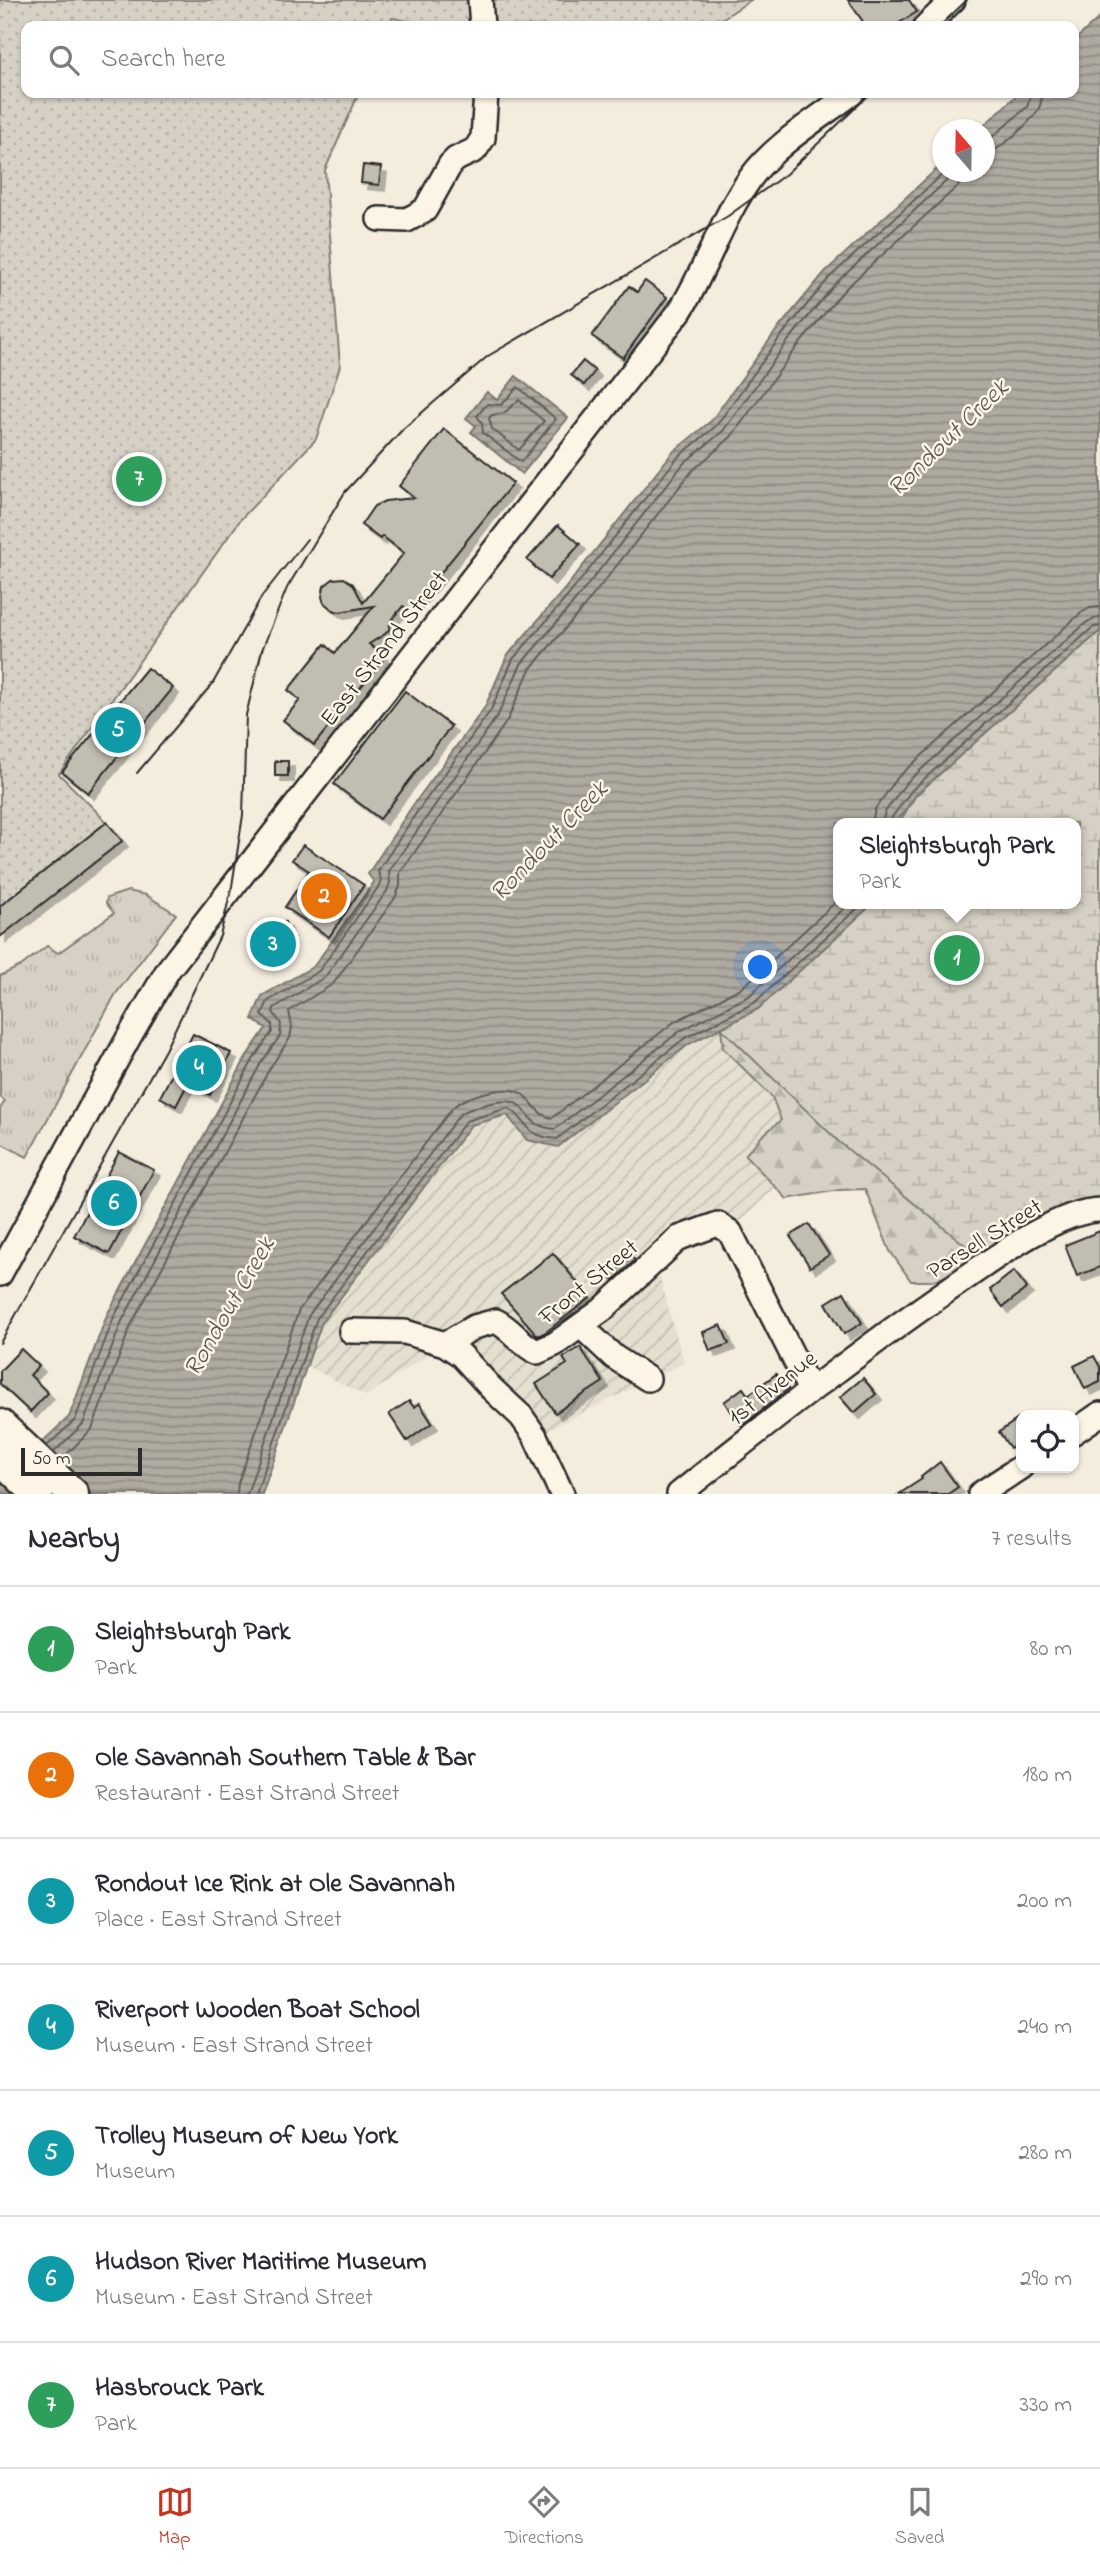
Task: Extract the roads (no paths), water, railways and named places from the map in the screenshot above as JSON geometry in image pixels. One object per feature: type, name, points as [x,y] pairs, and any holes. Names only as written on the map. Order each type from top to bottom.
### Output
[{"type":"main road","points":[[0,1425],[73,1494]]},
{"type":"main road","points":[[0,1458],[38,1494]]},
{"type":"street","points":[[480,0],[482,21]]},
{"type":"street","points":[[930,21],[944,3]]},
{"type":"street","points":[[379,219],[407,220],[425,210],[450,165],[475,150],[483,138],[486,98]]},
{"type":"street","name":"East Strand Street","points":[[0,1274],[168,970],[680,311],[692,292],[728,216],[754,173],[783,146],[845,98]]},
{"type":"street","name":"Parsell Street","points":[[900,1323],[987,1263],[1052,1224],[1080,1213],[1100,1210]]},
{"type":"street","name":"Front Street","points":[[445,1344],[474,1327],[496,1321],[509,1327],[528,1348],[537,1352],[555,1344],[602,1310],[679,1238],[718,1224],[730,1232],[810,1390]]},
{"type":"street","name":"1st Avenue","points":[[679,1494],[900,1323]]},
{"type":"street","points":[[581,1326],[614,1357],[648,1379]]},
{"type":"street","points":[[351,1331],[405,1332],[445,1344],[461,1354],[521,1416],[535,1436],[562,1494]]},
{"type":"street","points":[[1079,1429],[1100,1414]]},
{"type":"street","points":[[980,1494],[1016,1470]]},
{"type":"water","name":"Rondout Creek","points":[[1100,17],[1100,631],[916,795],[900,818],[833,818],[833,909],[867,909],[758,1009],[689,1044],[558,1147],[527,1140],[507,1115],[471,1125],[322,1322],[262,1494],[0,1494],[0,1481],[69,1417],[107,1315],[248,1054],[266,1028],[252,1019],[262,996],[314,966],[374,882],[368,874],[411,808],[485,707],[507,656],[563,591],[673,452],[711,421],[776,331],[825,272],[932,173],[932,182],[995,182],[995,119],[991,119],[1014,98],[1079,98],[1079,36]]},
{"type":"water","points":[[516,376],[568,418],[522,474],[471,432],[476,426],[466,418],[487,392],[497,400]]},
{"type":"tram line","points":[[945,21],[967,0]]},
{"type":"tram line","points":[[0,1343],[165,1050],[220,936],[232,886],[243,815],[246,715],[262,650],[287,588],[345,492],[404,428],[488,356],[728,216],[786,174],[866,98]]},
{"type":"tram line","points":[[137,773],[213,683],[262,596],[307,539]]},
{"type":"place","name":"Hasbrouck Park","points":[[139,479]]},
{"type":"place","name":"Trolley Museum of New York","points":[[118,730]]},
{"type":"place","name":"Ole Savannah Southern Table & Bar","points":[[324,896]]},
{"type":"place","name":"Rondout Ice Rink at Ole Savannah","points":[[273,944]]},
{"type":"place","name":"Sleightsburgh Park","points":[[957,958]]},
{"type":"place","name":"Riverport Wooden Boat School","points":[[199,1068]]},
{"type":"place","name":"Hudson River Maritime Museum","points":[[114,1203]]}]
